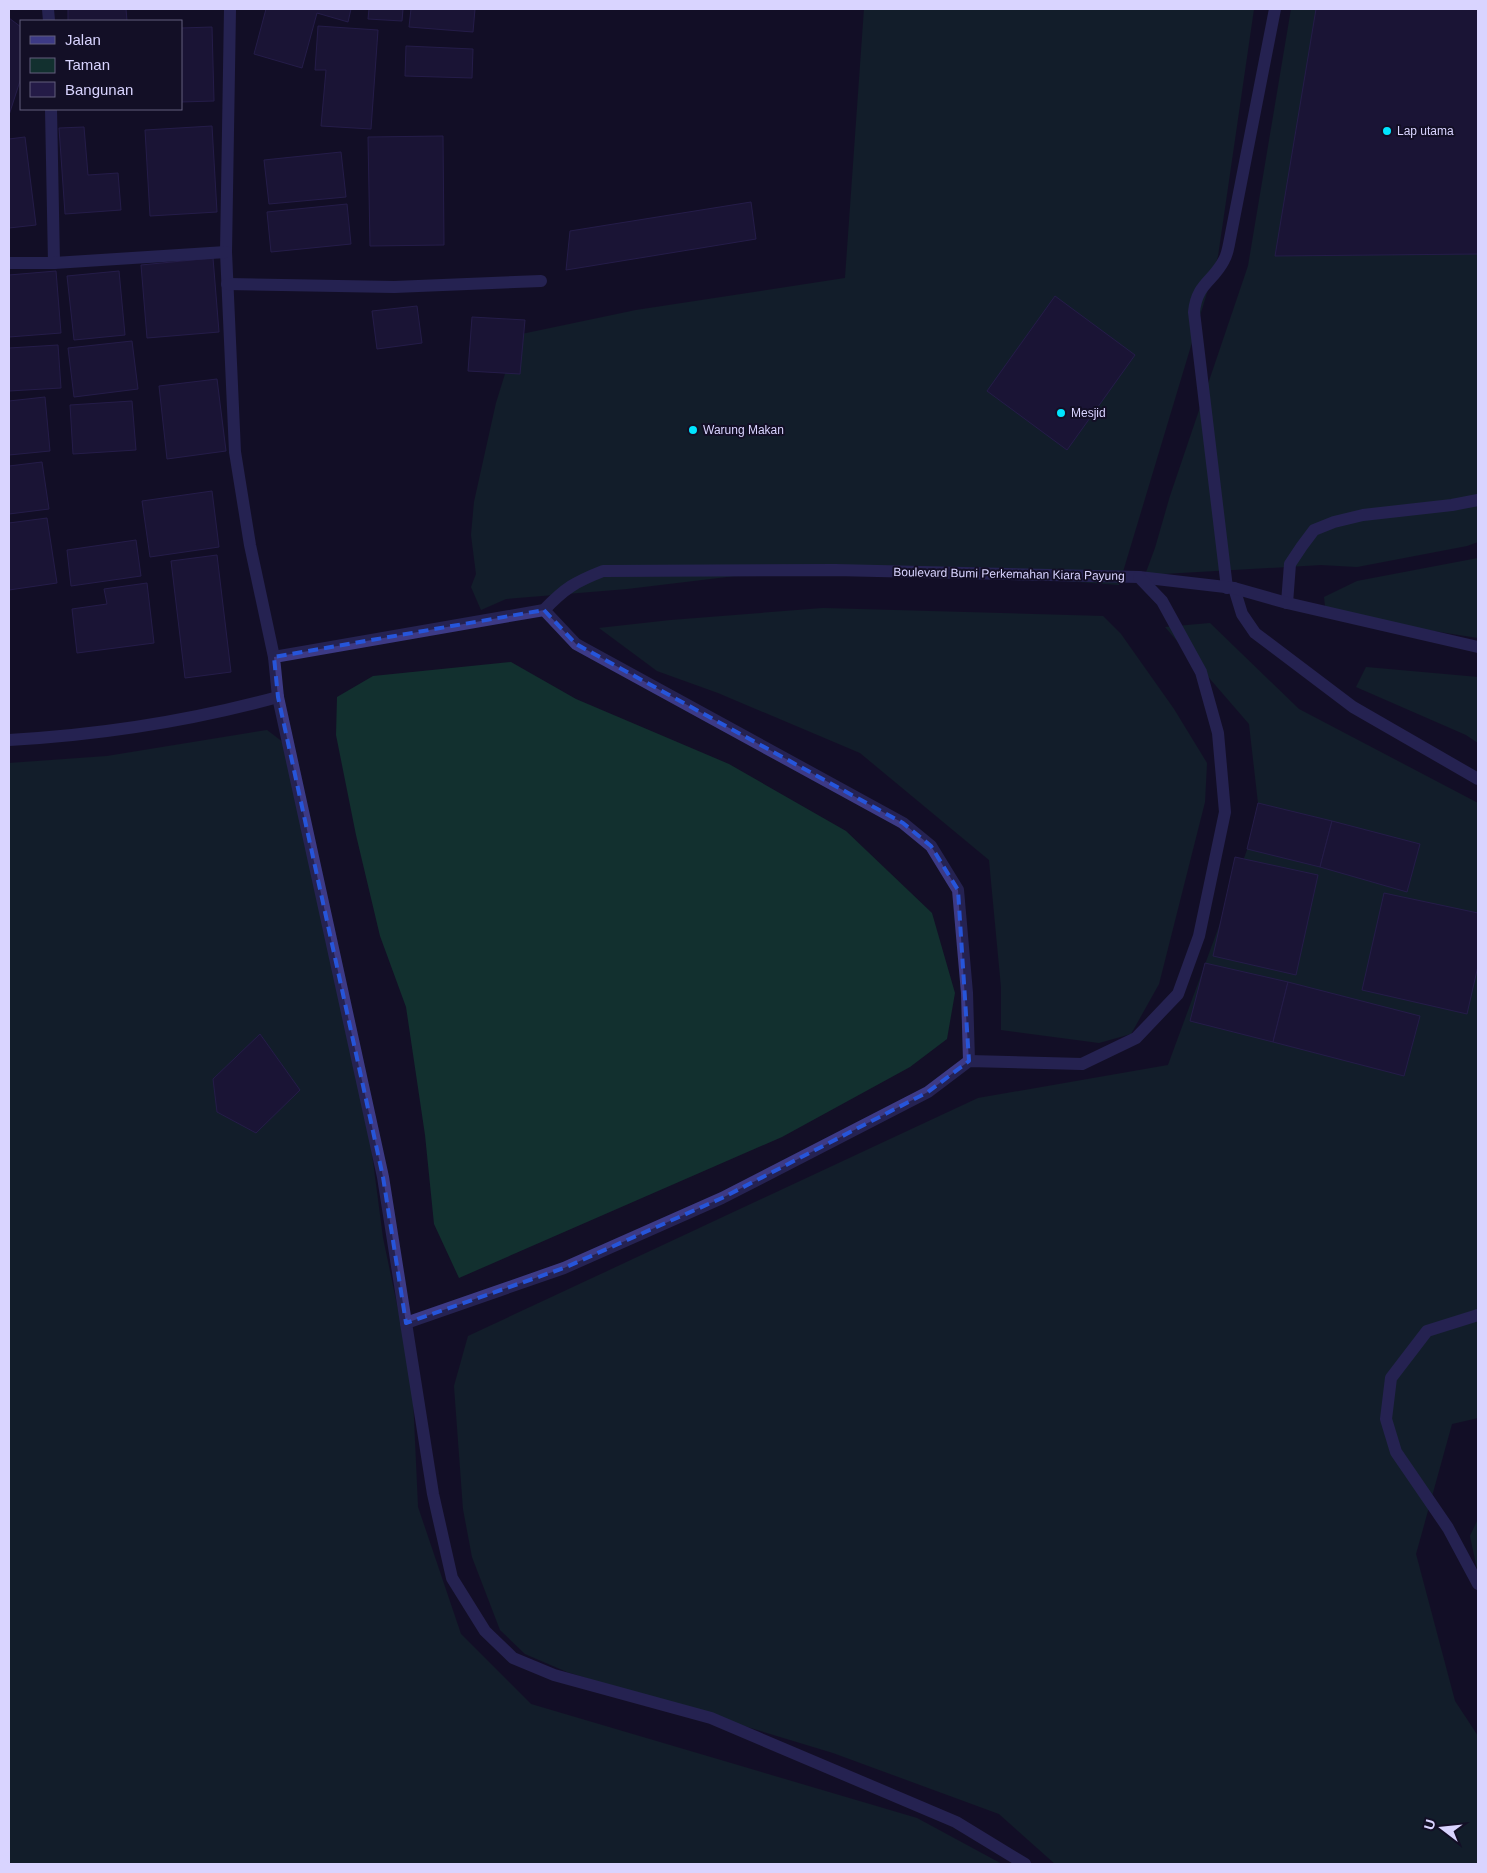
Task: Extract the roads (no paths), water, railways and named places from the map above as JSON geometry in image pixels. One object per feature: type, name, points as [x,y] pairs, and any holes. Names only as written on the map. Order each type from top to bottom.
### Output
[{"type":"street","points":[[230,9],[226,252],[235,452],[250,545],[274,657],[278,697],[383,1177],[433,1494],[452,1578],[485,1631],[513,1658],[554,1675],[710,1718],[956,1822],[1025,1864]]},
{"type":"street","points":[[1275,9],[1229,244],[1224,260],[1201,287],[1195,300],[1194,312],[1230,588],[1242,614],[1255,633],[1354,707],[1478,779]]},
{"type":"street","points":[[51,110],[54,262]]},
{"type":"street","points":[[9,263],[226,252]]},
{"type":"street","points":[[227,284],[394,287],[541,281]]},
{"type":"street","points":[[1287,603],[1290,564],[1314,530],[1334,522],[1363,515],[1452,505],[1478,500]]},
{"type":"street","name":"Boulevard Bumi Perkemahan Kiara Payung","points":[[544,610],[563,591],[583,579],[604,572],[835,570],[1139,577],[1230,588],[1478,647]]},
{"type":"street","points":[[406,1322],[564,1268],[722,1198],[928,1092],[969,1061],[1082,1064],[1136,1038],[1178,994],[1199,936],[1225,812],[1218,733],[1201,672],[1162,601],[1139,577]]},
{"type":"street","points":[[274,657],[544,610],[576,644],[903,824],[931,846],[958,890],[969,1061]]},
{"type":"street","points":[[9,740],[116,730],[235,709],[278,697]]},
{"type":"street","points":[[1478,1315],[1428,1331],[1391,1378],[1386,1419],[1396,1452],[1448,1528],[1478,1584]]},
{"type":"place","name":"Lap utama","points":[[1387,131]]},
{"type":"place","name":"Mesjid","points":[[1061,413]]},
{"type":"place","name":"Warung Makan","points":[[693,430]]}]
